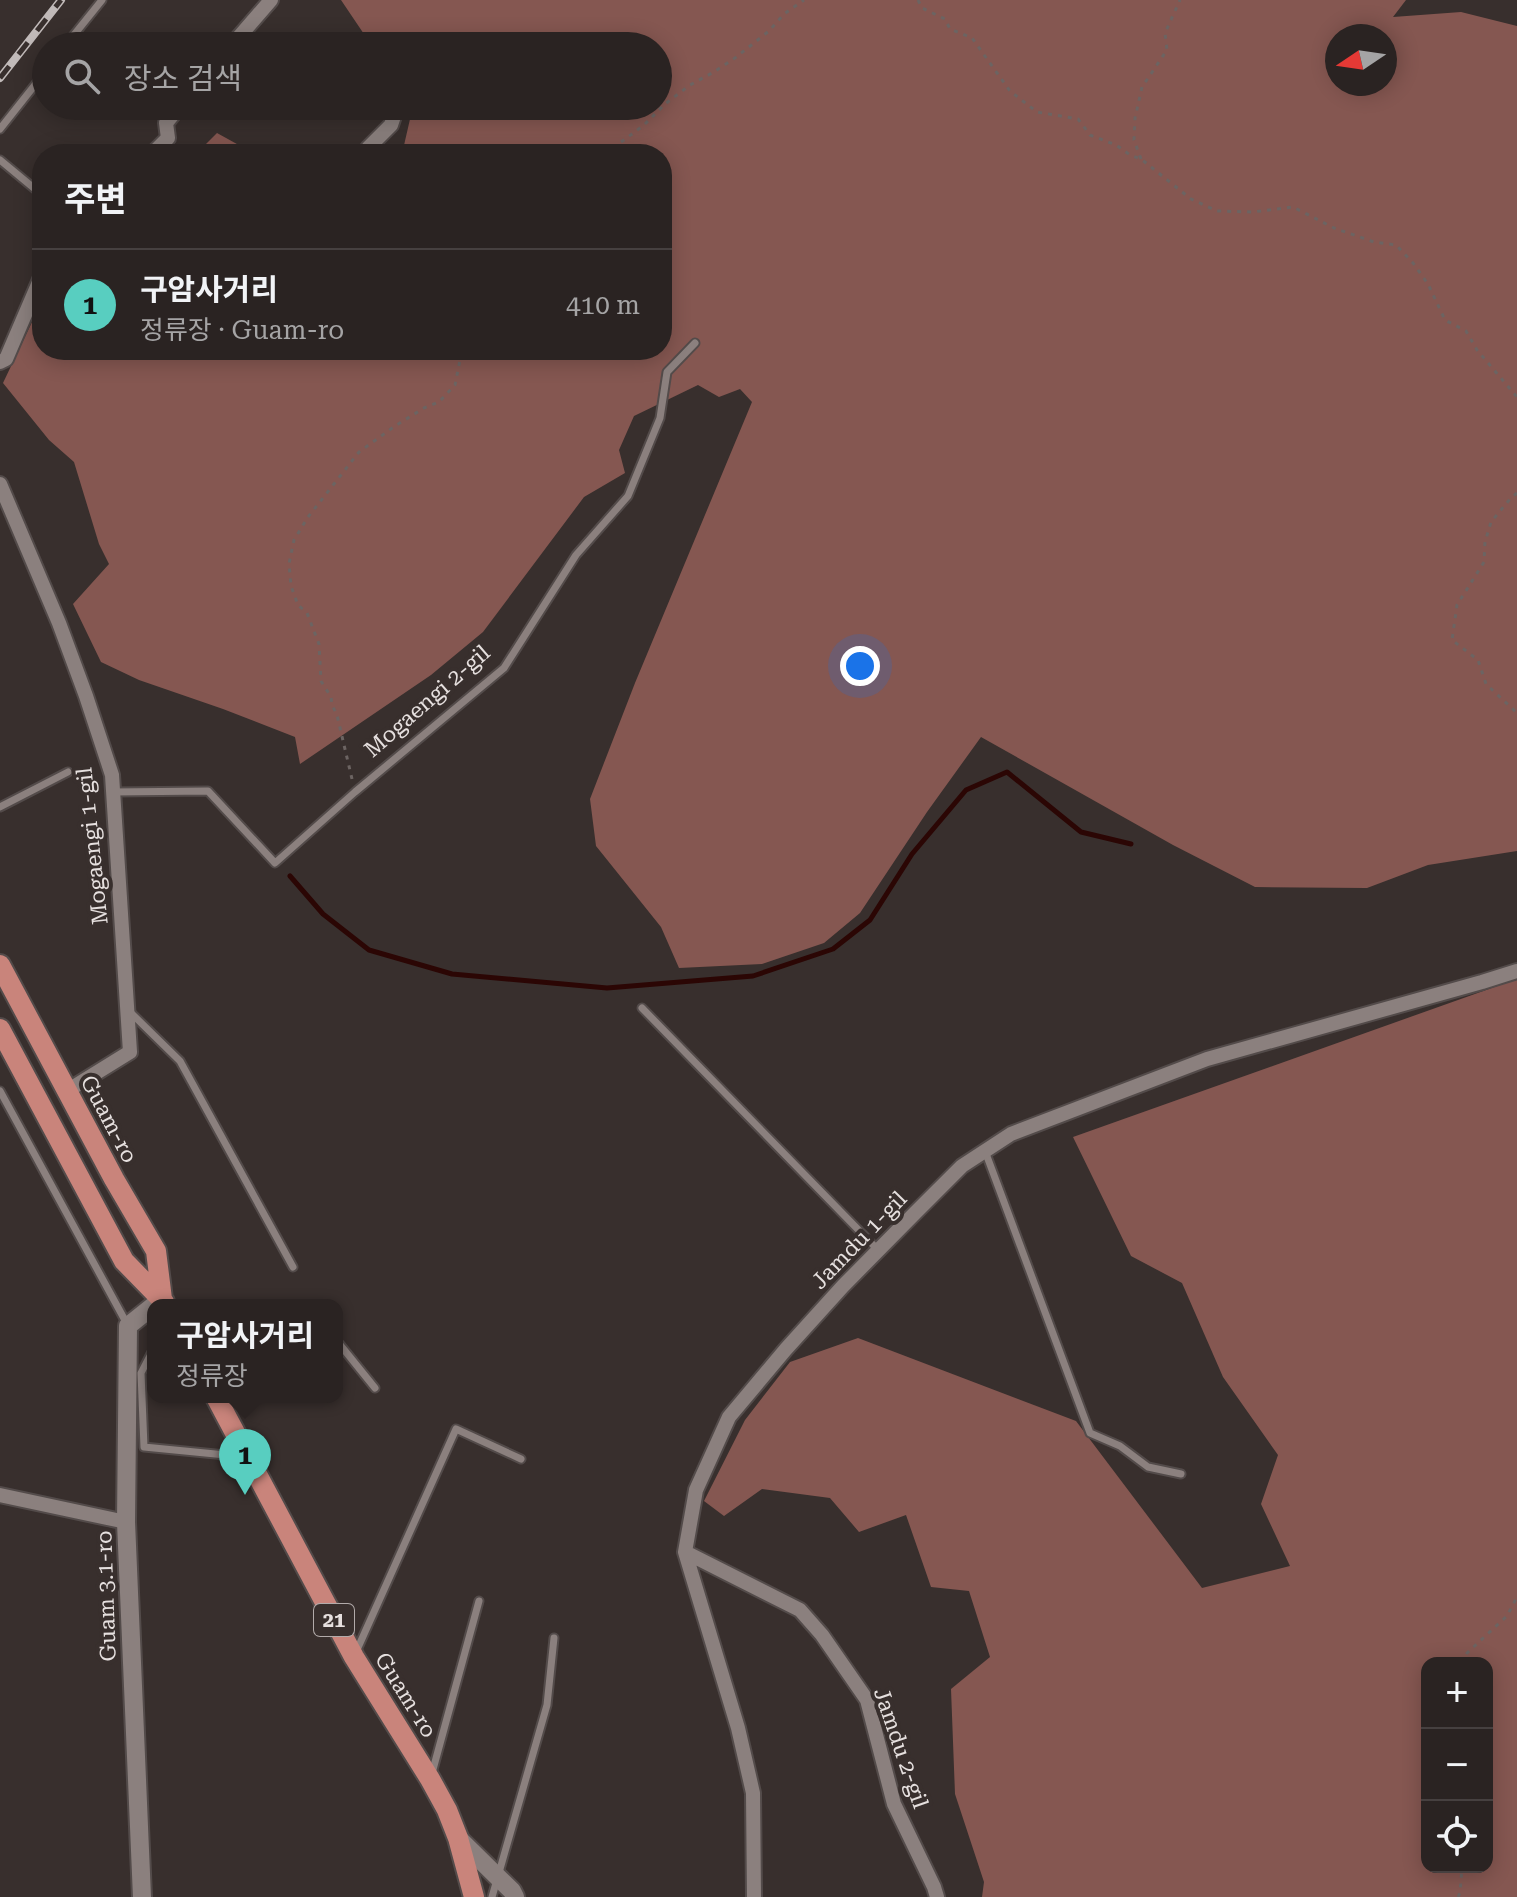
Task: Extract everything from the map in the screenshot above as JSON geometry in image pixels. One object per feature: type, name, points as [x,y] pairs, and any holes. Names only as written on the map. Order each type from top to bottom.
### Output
[{"type":"main road","name":"Guam-ro","points":[[0,965],[156,1251],[159,1299]]},
{"type":"main road","points":[[0,1029],[124,1261],[155,1299]]},
{"type":"main road","name":"Guam-ro","points":[[219,1403],[354,1657],[447,1810],[474,1897]]},
{"type":"street","points":[[243,32],[271,0]]},
{"type":"street","points":[[162,144],[168,138],[168,120]]},
{"type":"street","points":[[372,144],[393,120]]},
{"type":"street","points":[[0,362],[6,359],[32,298]]},
{"type":"street","name":"Mogaengi 1-gil","points":[[0,484],[6,518],[59,623],[112,775],[130,1052],[67,1091]]},
{"type":"street","name":"Jamdu 1-gil","points":[[754,1897],[753,1793],[738,1728],[685,1552],[696,1490],[729,1417],[843,1286],[962,1166],[1011,1134],[1207,1059],[1517,971]]},
{"type":"street","points":[[128,1326],[147,1313]]},
{"type":"street","name":"Guam 3.1-ro","points":[[128,1326],[126,1522],[142,1897]]},
{"type":"street","points":[[0,1495],[126,1522]]},
{"type":"street","name":"Jamdu 2-gil","points":[[685,1552],[800,1610],[822,1635],[867,1700],[894,1804],[937,1897]]},
{"type":"street","points":[[458,1838],[515,1897]]},
{"type":"lane","points":[[76,32],[102,0]]},
{"type":"lane","points":[[0,129],[32,89]]},
{"type":"lane","points":[[0,160],[32,187]]},
{"type":"lane","name":"Mogaengi 2-gil","points":[[113,792],[208,791],[275,863],[504,668],[576,555],[628,496],[660,418],[667,372],[695,343]]},
{"type":"lane","points":[[0,807],[68,772]]},
{"type":"lane","points":[[642,1008],[879,1251]]},
{"type":"lane","points":[[128,1010],[180,1061],[293,1267]]},
{"type":"lane","points":[[0,1091],[128,1326]]},
{"type":"lane","points":[[985,1151],[1090,1433],[1120,1446],[1148,1467],[1181,1474]]},
{"type":"lane","points":[[343,1348],[375,1388]]},
{"type":"lane","points":[[147,1362],[141,1373],[144,1447],[249,1457]]},
{"type":"lane","points":[[354,1657],[456,1429],[521,1459]]},
{"type":"lane","points":[[430,1779],[479,1601]]},
{"type":"lane","points":[[492,1897],[547,1705],[554,1638]]},
{"type":"path","points":[[672,99],[735,58],[804,0]]},
{"type":"path","points":[[918,0],[922,8],[945,19],[950,29],[972,38],[1010,91],[1037,112],[1078,119],[1090,135],[1141,159],[1191,199],[1217,211],[1252,212],[1293,207],[1334,228],[1374,242],[1396,245],[1428,284],[1445,320],[1466,331],[1477,350],[1517,397]]},
{"type":"path","points":[[1141,159],[1134,140],[1142,87],[1167,50],[1165,33],[1180,0]]},
{"type":"path","points":[[618,144],[649,120]]},
{"type":"path","points":[[355,792],[337,715],[321,681],[319,644],[307,613],[298,605],[291,586],[289,564],[294,540],[308,517],[359,452],[395,426],[439,402],[455,385],[459,360]]},
{"type":"path","points":[[1517,493],[1491,522],[1485,542],[1484,562],[1457,605],[1452,640],[1478,660],[1486,684],[1517,713]]},
{"type":"path","points":[[1465,1657],[1507,1616],[1517,1597]]},
{"type":"path","points":[[1458,1897],[1462,1873]]},
{"type":"shaded area","points":[[341,0],[1406,0],[1393,17],[1461,12],[1517,26],[1517,851],[1428,865],[1367,888],[1255,887],[1173,845],[981,737],[860,913],[824,943],[762,964],[679,968],[661,927],[596,846],[590,799],[752,402],[740,389],[719,397],[698,385],[634,416],[619,450],[625,473],[584,497],[483,632],[431,675],[300,764],[295,737],[139,680],[101,662],[73,604],[109,564],[99,544],[74,462],[49,440],[3,383],[32,322],[32,360],[672,360],[672,144],[404,144],[410,120],[672,120],[672,32],[363,32]]},
{"type":"shaded area","points":[[217,133],[237,144],[206,144]]},
{"type":"shaded area","points":[[1517,979],[1517,1897],[982,1897],[984,1882],[955,1794],[951,1689],[990,1657],[969,1591],[931,1587],[906,1515],[859,1532],[830,1498],[762,1489],[724,1516],[704,1501],[745,1420],[790,1362],[858,1338],[1076,1421],[1202,1588],[1290,1566],[1261,1504],[1278,1455],[1223,1377],[1182,1283],[1131,1256],[1073,1137]]},
{"type":"waterway","points":[[290,876],[323,914],[369,950],[452,974],[607,988],[753,976],[833,949],[870,920],[912,854],[966,790],[1007,772],[1081,832],[1131,844]]},
{"type":"railway","points":[[36,32],[61,0]]},
{"type":"railway","points":[[0,78],[32,37]]},
{"type":"place","name":"구암사거리","points":[[245,1495]]}]
